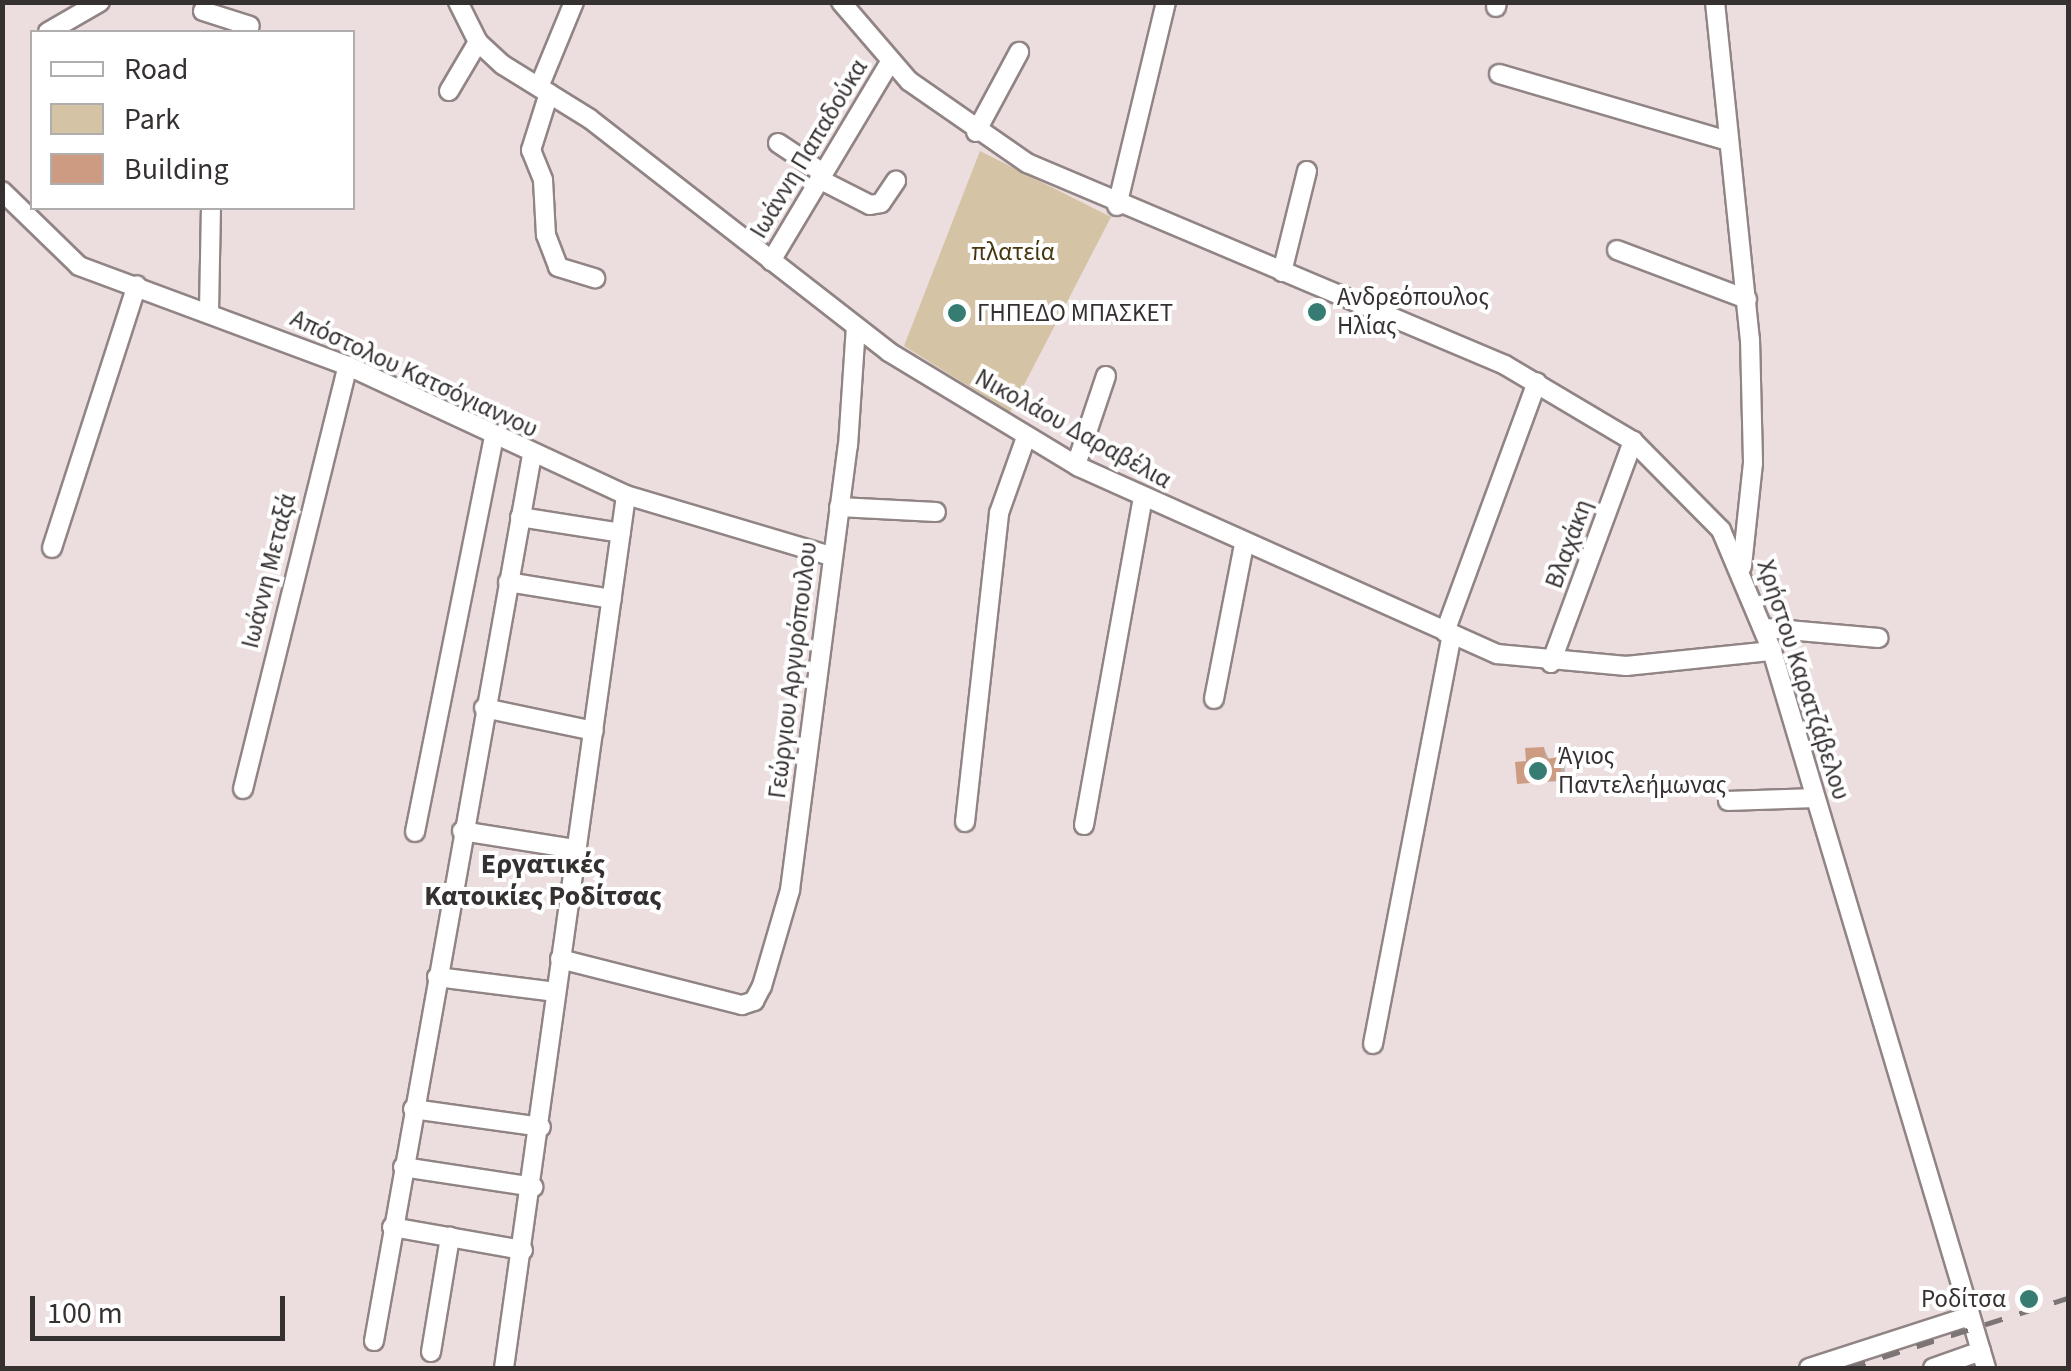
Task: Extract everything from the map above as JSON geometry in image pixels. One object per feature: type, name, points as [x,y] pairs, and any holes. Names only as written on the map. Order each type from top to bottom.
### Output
[{"type":"street","points":[[51,30],[100,2]]},
{"type":"street","name":"Νικολάου Δαραβέλια","points":[[458,2],[478,42],[856,328],[1076,465],[1244,544],[1497,654],[1551,663],[1626,666],[1772,651]]},
{"type":"street","points":[[574,2],[544,90],[531,150],[543,180],[546,235],[558,267],[595,278]]},
{"type":"street","name":"Χρήστου Καρατζάβελου","points":[[841,2],[890,62],[976,132],[1118,206],[1537,382],[1632,442],[1692,496],[1742,566],[1765,628],[1983,1360]]},
{"type":"street","points":[[1118,206],[1166,2]]},
{"type":"street","points":[[1715,2],[1747,299],[1753,463],[1742,566]]},
{"type":"street","points":[[203,7],[250,26]]},
{"type":"street","points":[[449,91],[478,42]]},
{"type":"street","points":[[976,132],[1020,52]]},
{"type":"street","name":"Ιωάννη Παπαδούκα","points":[[771,261],[890,62]]},
{"type":"street","points":[[1499,74],[1728,142]]},
{"type":"street","points":[[778,143],[821,176],[870,205],[881,203],[896,182]]},
{"type":"street","points":[[1282,272],[1307,171]]},
{"type":"street","name":"Απόστολου Κατσόγιαννου","points":[[2,191],[79,266],[348,366],[532,455],[626,495],[831,556]]},
{"type":"street","points":[[209,312],[211,210]]},
{"type":"street","points":[[1617,250],[1747,299]]},
{"type":"street","points":[[52,548],[137,285]]},
{"type":"street","name":"Γεώργιου Αργυρόπουλου","points":[[560,959],[742,1005],[754,1001],[762,986],[790,890],[838,507],[856,328]]},
{"type":"street","name":"Ιωάννη Μεταξά","points":[[243,790],[348,366]]},
{"type":"street","points":[[1076,465],[1106,376]]},
{"type":"street","points":[[1373,1044],[1448,634],[1537,382]]},
{"type":"street","points":[[415,832],[494,435]]},
{"type":"street","points":[[965,822],[999,513],[1026,437]]},
{"type":"street","name":"Βλαχάκη","points":[[1551,663],[1632,442]]},
{"type":"street","points":[[374,1341],[532,455]]},
{"type":"street","points":[[504,1368],[533,1187],[574,848],[626,495]]},
{"type":"street","points":[[1084,825],[1143,498]]},
{"type":"street","points":[[838,507],[936,512]]},
{"type":"street","points":[[520,517],[621,534]]},
{"type":"street","points":[[1214,698],[1244,544]]},
{"type":"street","points":[[508,582],[612,599]]},
{"type":"street","points":[[1765,628],[1878,638]]},
{"type":"street","points":[[484,708],[594,731]]},
{"type":"street","points":[[1728,801],[1815,798]]},
{"type":"street","points":[[462,831],[574,848]]},
{"type":"street","points":[[437,977],[556,992]]},
{"type":"street","points":[[414,1109],[541,1126]]},
{"type":"street","points":[[404,1167],[533,1187]]},
{"type":"street","points":[[392,1227],[523,1250]]},
{"type":"street","points":[[431,1352],[450,1237]]},
{"type":"street","points":[[1809,1368],[1972,1322]]},
{"type":"street","points":[[1932,1368],[1983,1360]]},
{"type":"green space","name":"πλατεία","points":[[980,151],[1111,217],[1010,412],[904,346]]},
{"type":"building","name":"Άγιος Παντελεήμωνας","points":[[1544,747],[1546,759],[1560,757],[1562,780],[1517,784],[1515,762],[1526,761],[1525,748]]},
{"type":"railway","points":[[1848,1368],[2068,1298]]},
{"type":"place","name":"Ανδρεόπουλος Ηλίας","points":[[1317,312]]},
{"type":"place","name":"ΓΗΠΕΔΟ ΜΠΑΣΚΕΤ","points":[[957,313]]},
{"type":"place","name":"Άγιος Παντελεήμωνας","points":[[1538,771]]},
{"type":"place","name":"Ροδίτσα","points":[[2029,1299]]},
{"type":"district","name":"Εργατικές Κατοικίες Ροδίτσας","points":[[543,880]]}]
